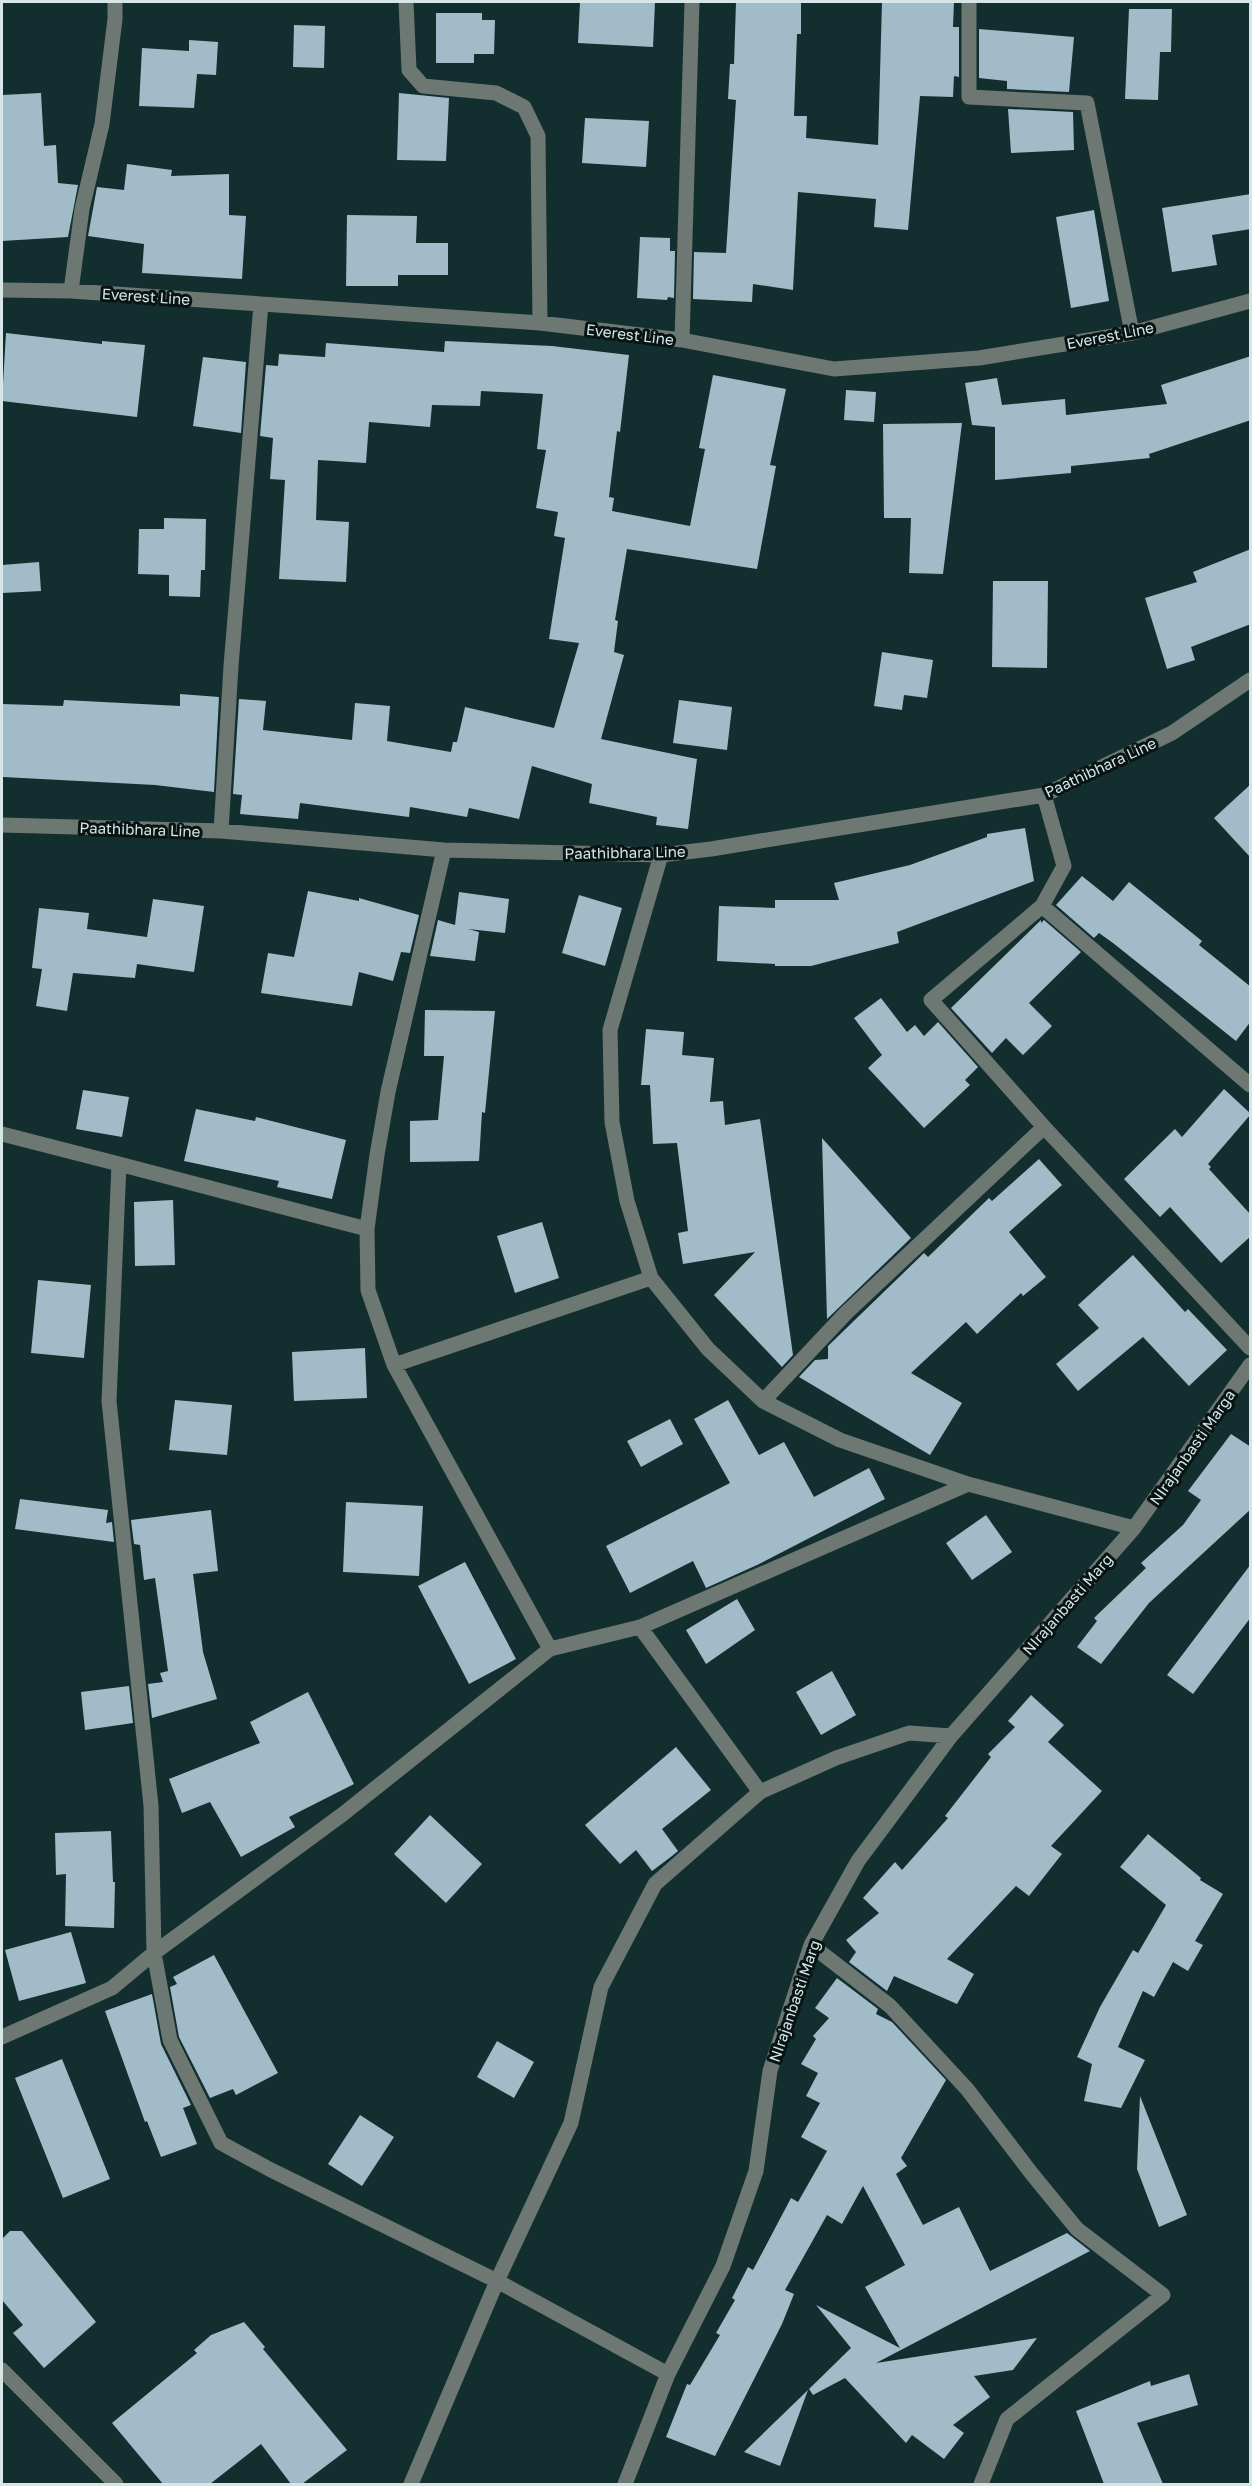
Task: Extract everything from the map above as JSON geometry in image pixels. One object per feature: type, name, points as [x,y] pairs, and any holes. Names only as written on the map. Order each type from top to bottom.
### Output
[{"type":"street","points":[[71,291],[82,209],[102,124],[115,19],[115,2]]},
{"type":"street","points":[[406,2],[409,70],[423,86],[496,93],[524,107],[538,136],[540,322]]},
{"type":"street","points":[[682,340],[692,2]]},
{"type":"street","points":[[969,2],[969,98],[1088,103],[1132,333]]},
{"type":"street","name":"Everest Line","points":[[2,290],[71,291],[540,322],[682,340],[834,369],[979,358],[1132,333],[1251,301]]},
{"type":"street","points":[[221,831],[231,666],[261,304]]},
{"type":"street","name":"Paathibhara Line","points":[[2,825],[221,831],[444,850],[661,855],[711,849],[1044,795],[1172,733],[1251,680]]},
{"type":"street","points":[[1044,795],[1064,866],[1042,906],[931,1000],[1044,1127],[1251,1348]]},
{"type":"street","points":[[444,850],[388,1092],[367,1229],[368,1290],[394,1365],[550,1649]]},
{"type":"street","points":[[661,855],[610,1030],[612,1122],[627,1201],[651,1278],[708,1349],[763,1401],[840,1440],[968,1484],[1134,1528]]},
{"type":"street","points":[[1042,906],[1251,1085]]},
{"type":"street","points":[[763,1401],[846,1313],[1044,1127]]},
{"type":"street","points":[[2,1134],[367,1229]]},
{"type":"street","points":[[119,1164],[109,1401],[151,1806],[154,1953],[170,2040],[221,2143],[271,2170],[498,2281],[668,2374]]},
{"type":"street","points":[[394,1365],[651,1278]]},
{"type":"street","name":"NIrajanbasti Marga","points":[[1134,1528],[1251,1365]]},
{"type":"street","points":[[2,2037],[112,1988],[154,1953],[343,1814],[550,1649],[640,1627],[968,1484]]},
{"type":"street","name":"NIrajanbasti Marg","points":[[625,2484],[668,2374],[723,2266],[756,2171],[770,2071],[811,1946],[858,1861],[951,1736],[1134,1528]]},
{"type":"street","points":[[640,1627],[760,1792]]},
{"type":"street","points":[[411,2484],[498,2281],[571,2123],[601,1987],[655,1884],[760,1792],[836,1758],[909,1733],[951,1736]]},
{"type":"street","points":[[811,1946],[890,2006],[967,2088],[1077,2229],[1163,2295],[1006,2419],[981,2484]]},
{"type":"street","points":[[2,2370],[116,2484]]},
{"type":"building","points":[[580,2],[655,2],[653,47],[578,43]]},
{"type":"building","points":[[736,2],[801,2],[801,34],[797,34],[794,116],[807,116],[806,138],[878,145],[882,2],[954,2],[953,27],[959,27],[959,77],[954,76],[953,97],[920,96],[908,230],[874,227],[876,199],[798,192],[793,290],[753,284],[752,302],[693,299],[694,252],[726,253],[736,100],[728,99],[730,64],[734,64]]},
{"type":"building","points":[[1129,9],[1172,9],[1171,52],[1160,52],[1158,100],[1125,99]]},
{"type":"building","points":[[436,13],[482,13],[482,20],[495,20],[494,54],[474,54],[474,63],[436,63]]},
{"type":"building","points":[[294,25],[325,26],[324,68],[293,67]]},
{"type":"building","points":[[979,29],[1074,37],[1069,92],[1007,89],[1007,81],[979,78]]},
{"type":"building","points":[[189,40],[218,42],[216,75],[197,74],[194,108],[139,106],[142,48],[189,51]]},
{"type":"building","points":[[41,93],[44,146],[56,145],[58,183],[78,185],[68,237],[2,241],[2,95]]},
{"type":"building","points":[[399,93],[449,98],[446,161],[397,160]]},
{"type":"building","points":[[1008,109],[1073,112],[1074,150],[1011,153]]},
{"type":"building","points":[[585,118],[649,121],[646,167],[582,163]]},
{"type":"building","points":[[127,164],[172,170],[171,176],[229,174],[229,215],[246,216],[242,279],[142,273],[144,244],[88,236],[97,187],[124,190]]},
{"type":"building","points":[[1251,194],[1251,229],[1212,235],[1217,265],[1172,272],[1162,208]]},
{"type":"building","points":[[1094,210],[1109,301],[1071,308],[1056,217]]},
{"type":"building","points":[[347,215],[417,216],[416,243],[448,243],[448,275],[398,275],[398,286],[346,286]]},
{"type":"building","points":[[640,237],[670,238],[670,251],[675,251],[674,298],[668,297],[667,300],[637,298]]},
{"type":"building","points":[[6,333],[102,344],[102,341],[145,345],[137,417],[2,401]]},
{"type":"building","points":[[445,341],[552,346],[629,355],[620,432],[617,431],[609,497],[614,498],[612,511],[690,526],[705,449],[699,448],[713,375],[786,389],[770,465],[776,466],[757,569],[627,549],[615,620],[618,621],[614,652],[624,655],[601,739],[697,759],[688,829],[656,825],[657,817],[589,803],[592,784],[532,766],[519,819],[469,808],[467,817],[410,807],[409,817],[300,803],[298,819],[240,814],[242,795],[233,794],[239,699],[266,701],[263,730],[352,740],[355,703],[390,706],[387,741],[451,752],[453,742],[457,742],[465,707],[554,728],[579,643],[549,639],[565,538],[554,536],[558,512],[536,508],[546,450],[537,449],[543,394],[481,391],[480,406],[432,405],[430,427],[369,422],[366,463],[318,460],[316,520],[349,522],[346,582],[279,579],[285,480],[270,479],[273,438],[260,436],[266,365],[278,366],[279,354],[325,357],[326,343],[444,352]]},
{"type":"building","points":[[1251,356],[1251,420],[1149,454],[1150,458],[1071,466],[1071,473],[995,480],[995,427],[972,425],[965,383],[997,378],[1002,405],[1065,399],[1066,415],[1167,404],[1161,385]]},
{"type":"building","points":[[203,357],[246,362],[241,433],[193,426]]},
{"type":"building","points":[[846,390],[876,392],[874,422],[844,420]]},
{"type":"building","points":[[962,423],[943,574],[909,573],[911,518],[884,518],[883,424]]},
{"type":"building","points":[[164,518],[206,519],[205,570],[201,570],[200,597],[169,596],[169,575],[138,574],[139,529],[164,529]]},
{"type":"building","points":[[1251,549],[1251,624],[1191,647],[1195,660],[1167,669],[1145,598],[1197,582],[1193,572]]},
{"type":"building","points":[[39,562],[41,591],[2,593],[2,565]]},
{"type":"building","points":[[993,581],[1048,581],[1047,668],[992,667]]},
{"type":"building","points":[[882,652],[933,660],[927,698],[904,695],[902,710],[874,706]]},
{"type":"building","points":[[180,694],[219,697],[214,792],[155,785],[3,777],[2,704],[63,706],[64,700],[180,706]]},
{"type":"building","points":[[679,700],[732,707],[727,750],[673,743]]},
{"type":"building","points":[[1251,784],[1251,858],[1214,818]]},
{"type":"building","points":[[1025,828],[1034,881],[897,932],[899,943],[811,966],[775,966],[775,964],[717,961],[719,906],[775,908],[775,900],[839,900],[834,883],[910,865],[987,837],[987,834]]},
{"type":"building","points":[[1082,876],[1113,901],[1129,882],[1202,941],[1199,945],[1251,987],[1251,1021],[1236,1041],[1113,943],[1099,933],[1094,938],[1056,905]]},
{"type":"building","points":[[308,891],[359,901],[359,898],[419,915],[410,953],[401,952],[393,981],[359,972],[352,1006],[261,993],[268,953],[294,957]]},
{"type":"building","points":[[459,892],[509,899],[505,933],[468,929],[479,932],[475,961],[430,956],[438,920],[455,925]]},
{"type":"building","points":[[579,895],[622,908],[605,966],[562,953]]},
{"type":"building","points":[[153,899],[204,906],[194,972],[137,964],[135,978],[73,973],[67,1011],[36,1006],[42,969],[32,968],[39,908],[89,913],[87,929],[147,937]]},
{"type":"building","points":[[1041,920],[1041,923],[1044,920],[1081,952],[1029,1003],[1052,1026],[1023,1055],[1006,1038],[992,1053],[951,1008]]},
{"type":"building","points":[[881,998],[907,1032],[915,1025],[924,1036],[938,1022],[978,1067],[965,1080],[970,1085],[924,1128],[868,1068],[882,1055],[854,1018]]},
{"type":"building","points":[[425,1010],[495,1011],[485,1113],[482,1112],[479,1161],[410,1162],[410,1121],[438,1120],[444,1056],[424,1056]]},
{"type":"building","points":[[646,1029],[684,1032],[682,1055],[714,1058],[710,1102],[723,1101],[725,1125],[760,1119],[793,1355],[782,1367],[714,1295],[755,1252],[683,1264],[678,1233],[688,1231],[677,1143],[653,1144],[650,1085],[641,1085]]},
{"type":"building","points":[[1224,1089],[1251,1114],[1208,1164],[1211,1167],[1209,1169],[1251,1215],[1251,1236],[1221,1263],[1170,1207],[1160,1217],[1124,1179],[1175,1129],[1182,1137]]},
{"type":"building","points":[[83,1090],[129,1097],[122,1137],[76,1129]]},
{"type":"building","points":[[196,1109],[255,1121],[256,1117],[346,1140],[332,1199],[277,1187],[279,1181],[184,1161]]},
{"type":"building","points":[[822,1138],[911,1238],[827,1319]]},
{"type":"building","points":[[1039,1159],[1062,1185],[1009,1232],[1046,1277],[1023,1296],[1021,1293],[977,1334],[966,1322],[911,1373],[962,1403],[930,1455],[799,1377],[815,1360],[828,1359],[828,1346],[924,1253],[928,1257],[989,1198],[992,1201]]},
{"type":"building","points":[[173,1200],[175,1265],[135,1266],[134,1202]]},
{"type":"building","points":[[542,1222],[559,1278],[515,1293],[497,1236]]},
{"type":"building","points":[[1133,1255],[1185,1312],[1188,1309],[1227,1350],[1189,1386],[1143,1337],[1078,1391],[1056,1364],[1099,1328],[1078,1305]]},
{"type":"building","points":[[38,1280],[91,1285],[84,1358],[31,1353]]},
{"type":"building","points":[[365,1348],[367,1398],[294,1401],[292,1352]]},
{"type":"building","points":[[175,1400],[232,1405],[227,1455],[169,1450]]},
{"type":"building","points":[[728,1400],[759,1455],[784,1442],[814,1497],[869,1468],[885,1499],[757,1565],[706,1588],[693,1561],[630,1593],[606,1546],[730,1483],[694,1419]]},
{"type":"building","points":[[670,1419],[683,1444],[641,1467],[627,1441]]},
{"type":"building","points":[[1231,1434],[1251,1447],[1251,1509],[1149,1603],[1101,1664],[1077,1647],[1097,1621],[1094,1618],[1146,1568],[1141,1563],[1183,1525],[1201,1500],[1188,1491]]},
{"type":"building","points":[[20,1499],[108,1510],[106,1523],[112,1522],[114,1542],[15,1529]]},
{"type":"building","points":[[346,1502],[423,1506],[419,1576],[343,1572]]},
{"type":"building","points":[[211,1510],[218,1571],[193,1574],[203,1652],[217,1699],[152,1718],[148,1684],[163,1682],[160,1673],[168,1671],[155,1578],[144,1580],[140,1545],[134,1544],[131,1520]]},
{"type":"building","points":[[986,1515],[1012,1552],[972,1580],[946,1543]]},
{"type":"building","points":[[465,1562],[516,1659],[469,1684],[418,1586]]},
{"type":"building","points":[[1251,1564],[1251,1617],[1193,1694],[1167,1675]]},
{"type":"building","points":[[737,1599],[755,1630],[706,1664],[686,1630]]},
{"type":"building","points":[[832,1671],[856,1715],[821,1735],[796,1692]]},
{"type":"building","points":[[129,1686],[133,1723],[85,1730],[81,1692]]},
{"type":"building","points":[[308,1692],[354,1784],[289,1817],[295,1827],[241,1857],[210,1802],[182,1813],[169,1779],[260,1743],[250,1722]]},
{"type":"building","points":[[1031,1695],[1064,1725],[1048,1742],[1102,1791],[1051,1846],[1062,1854],[1029,1896],[1016,1886],[947,1959],[974,1974],[957,2004],[894,1976],[887,1991],[849,1962],[856,1952],[846,1940],[879,1913],[863,1898],[895,1862],[902,1870],[948,1818],[945,1816],[991,1757],[988,1754],[1015,1727],[1008,1721]]},
{"type":"building","points":[[676,1747],[711,1790],[662,1829],[678,1851],[672,1856],[652,1871],[636,1850],[620,1864],[585,1825]]},
{"type":"building","points":[[430,1815],[482,1864],[446,1903],[394,1854]]},
{"type":"building","points":[[111,1831],[113,1882],[115,1882],[114,1928],[65,1926],[66,1874],[56,1875],[55,1833]]},
{"type":"building","points":[[1148,1834],[1201,1878],[1200,1880],[1223,1894],[1195,1941],[1203,1945],[1188,1971],[1173,1962],[1154,1997],[1143,1991],[1118,2047],[1145,2060],[1121,2108],[1084,2101],[1092,2064],[1077,2057],[1100,2007],[1133,1950],[1138,1953],[1166,1905],[1120,1867]]},
{"type":"building","points":[[71,1932],[86,1983],[19,2001],[5,1950]]},
{"type":"building","points":[[214,1955],[278,2073],[236,2095],[233,2089],[210,2098],[179,2037],[170,1987],[177,1984],[173,1977]]},
{"type":"building","points":[[837,1978],[878,2009],[876,2014],[892,2022],[946,2080],[901,2158],[907,2166],[896,2174],[923,2225],[959,2207],[990,2271],[1067,2233],[1090,2251],[876,2363],[1037,2338],[1013,2370],[974,2376],[990,2397],[953,2425],[964,2433],[944,2459],[912,2435],[906,2443],[845,2378],[813,2395],[809,2389],[851,2348],[816,2305],[900,2348],[865,2287],[905,2265],[863,2186],[842,2224],[827,2215],[785,2290],[794,2294],[782,2324],[715,2456],[666,2437],[687,2384],[690,2385],[720,2335],[716,2333],[735,2300],[732,2298],[748,2267],[753,2270],[791,2198],[798,2202],[827,2151],[801,2137],[820,2103],[806,2096],[818,2073],[801,2064],[816,2039],[813,2036],[829,2018],[815,2008]]},
{"type":"building","points":[[152,1994],[161,2044],[191,2105],[183,2108],[197,2144],[161,2157],[147,2121],[145,2122],[105,2011]]},
{"type":"building","points":[[497,2041],[534,2062],[514,2098],[477,2077]]},
{"type":"building","points":[[62,2059],[110,2179],[63,2198],[15,2078]]},
{"type":"building","points":[[1140,2096],[1187,2215],[1159,2227],[1137,2169]]},
{"type":"building","points":[[360,2115],[394,2137],[362,2186],[328,2164]]},
{"type":"building","points":[[10,2231],[22,2231],[96,2322],[44,2368],[13,2333],[23,2325],[2,2300],[2,2239]]},
{"type":"building","points":[[244,2322],[265,2347],[263,2349],[347,2450],[302,2484],[291,2484],[261,2444],[210,2484],[163,2484],[112,2423],[197,2353],[194,2350],[211,2335]]},
{"type":"building","points":[[1189,2374],[1198,2405],[1137,2423],[1163,2484],[1104,2484],[1076,2411],[1150,2381],[1151,2386]]},
{"type":"building","points":[[808,2390],[780,2466],[744,2452]]}]
